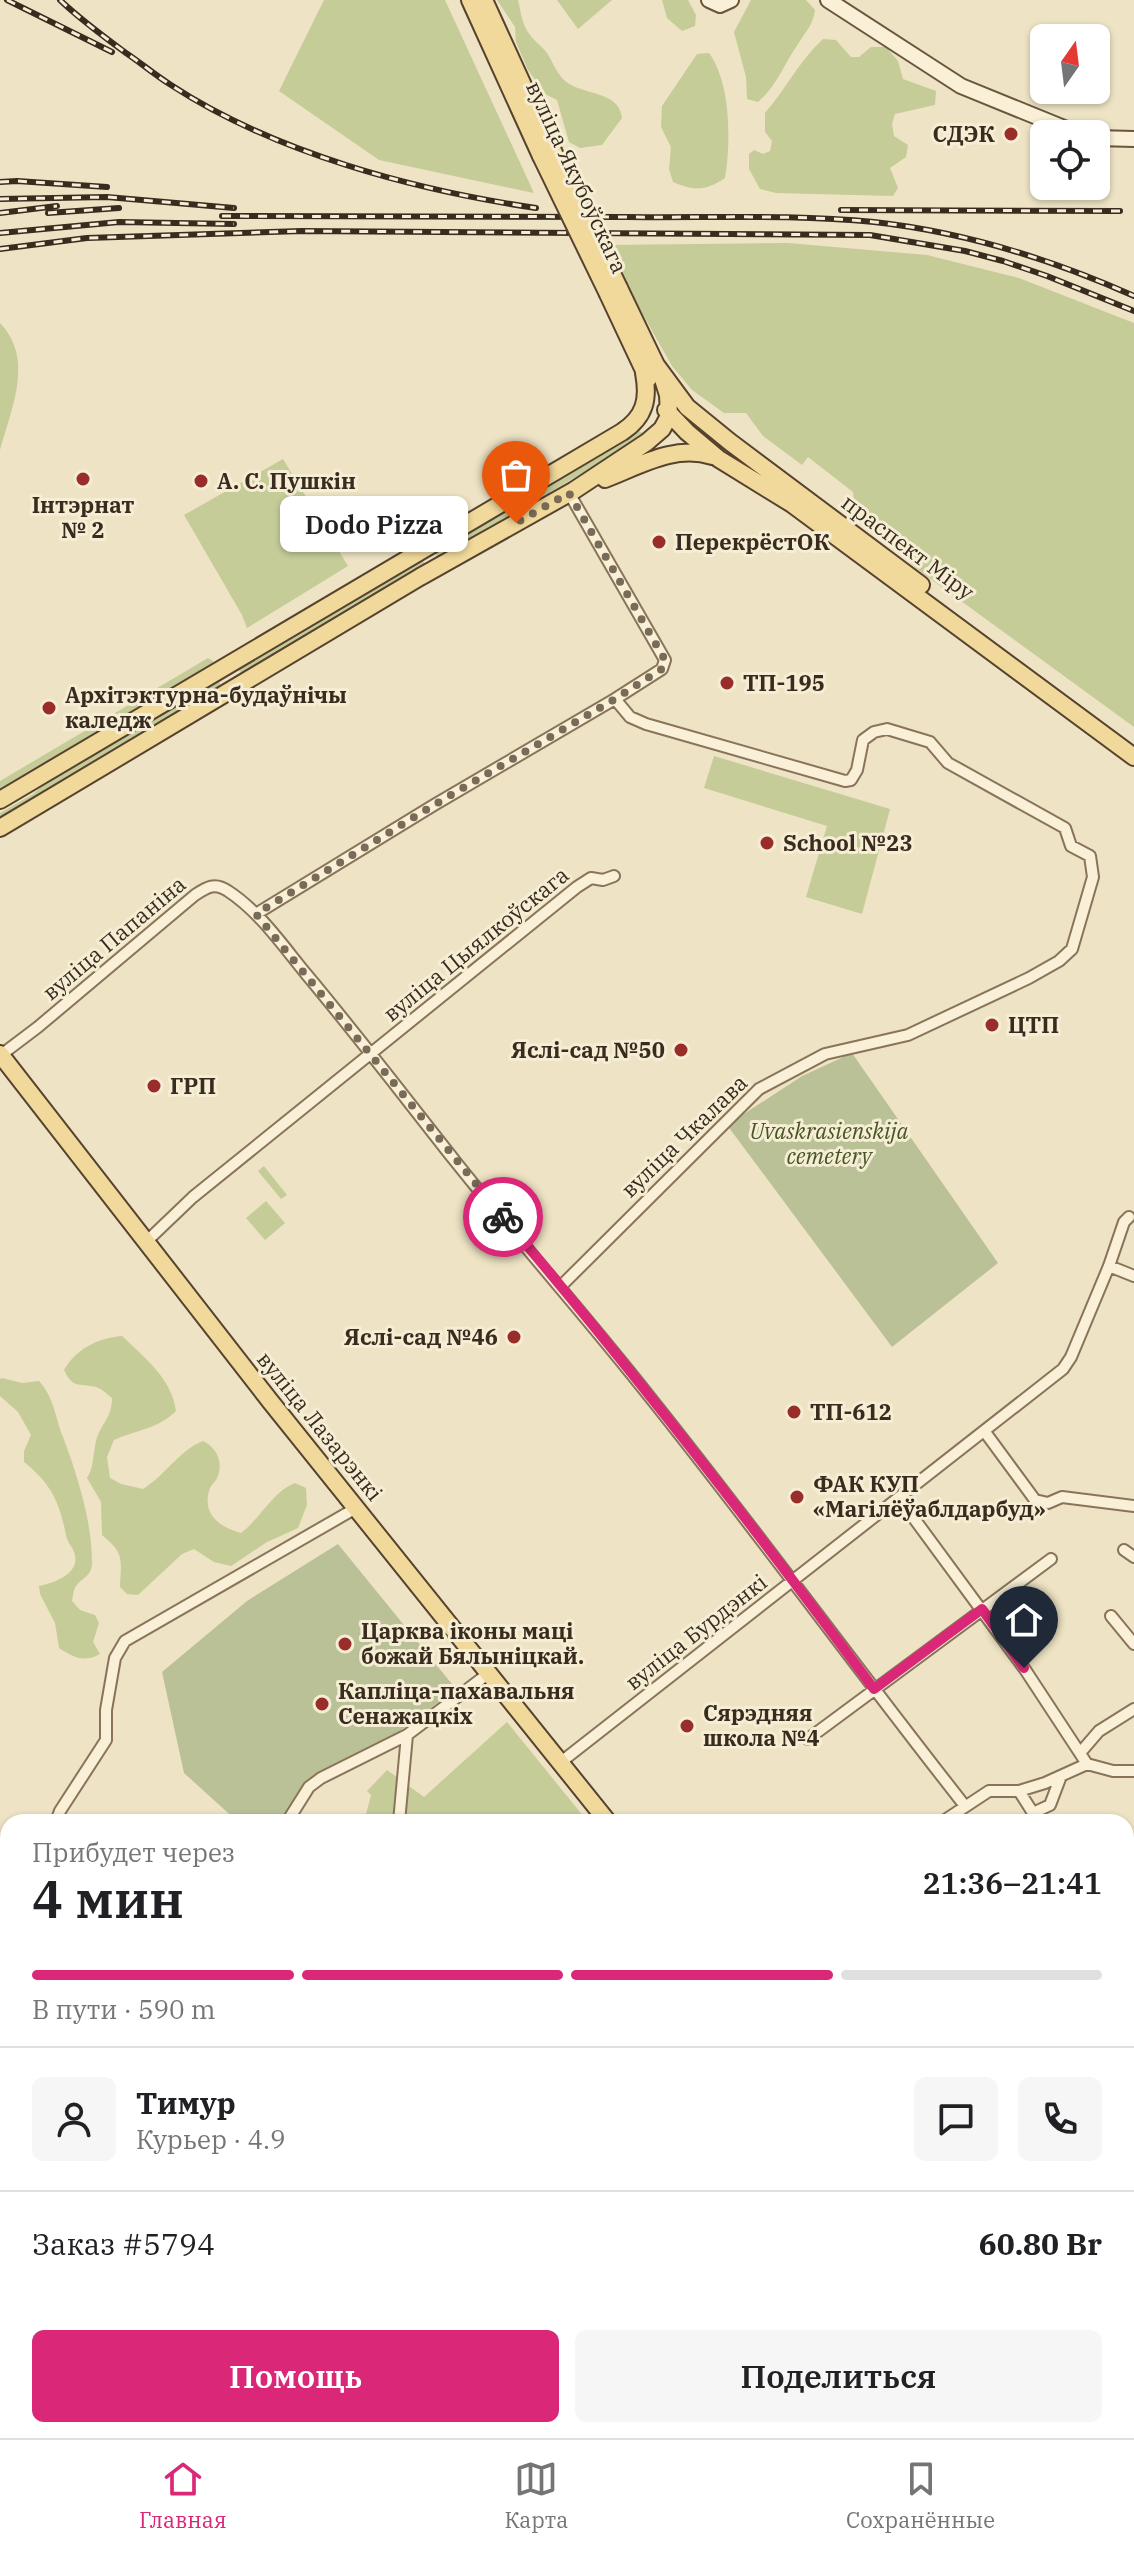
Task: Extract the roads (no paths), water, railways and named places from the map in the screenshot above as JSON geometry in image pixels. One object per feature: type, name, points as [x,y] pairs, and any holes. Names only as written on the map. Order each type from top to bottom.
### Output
[{"type":"main road","name":"вуліца Якубоўскага","points":[[470,0],[654,371]]},
{"type":"main road","name":"вуліца Якубоўскага","points":[[484,0],[547,154]]},
{"type":"main road","name":"праспект Міру","points":[[654,371],[669,416],[719,459],[792,504],[1134,757]]},
{"type":"main road","name":"праспект Міру","points":[[654,371],[687,407],[730,442],[1134,744]]},
{"type":"main road","points":[[632,425],[646,404],[654,371]]},
{"type":"main road","points":[[0,828],[420,577],[571,492],[657,435],[669,416]]},
{"type":"main road","points":[[0,800],[632,425],[651,417],[669,416],[685,420],[730,442]]},
{"type":"main road","points":[[632,425],[651,425],[654,432],[647,442]]},
{"type":"main road","points":[[571,492],[672,454],[697,452],[719,459]]},
{"type":"main road","name":"вуліца Лазарэнкі","points":[[0,1055],[270,1401],[602,1814]]},
{"type":"street","points":[[709,0],[720,5],[731,0]]},
{"type":"street","points":[[828,0],[951,81],[1045,120]]},
{"type":"street","points":[[1110,138],[1134,139]]},
{"type":"street","points":[[256,914],[662,669],[665,660],[571,492]]},
{"type":"street","name":"вуліца Чкалава","points":[[561,1286],[759,1089],[825,1054],[908,1035],[1059,961],[1072,949],[1093,877],[1090,856],[1071,846],[1065,828],[948,763],[930,742],[887,729],[874,732],[863,740],[857,770],[851,780],[845,781],[646,724],[630,717],[615,699]]},
{"type":"street","name":"вуліца Цыялкоўскага","points":[[147,1241],[193,1197],[577,887],[591,878],[603,880],[614,876]]},
{"type":"street","name":"вуліца Папаніна","points":[[0,1055],[207,887],[226,889],[256,914],[561,1286],[795,1581],[965,1806]]},
{"type":"street","name":"вуліца Бурдэнкі","points":[[561,1762],[1063,1369],[1071,1357],[1109,1266],[1124,1222],[1129,1217]]},
{"type":"street","points":[[1109,1266],[1134,1276]]},
{"type":"street","points":[[985,1432],[1035,1500],[1048,1503],[1062,1497],[1134,1506]]},
{"type":"street","points":[[899,1498],[982,1609],[1087,1764]]},
{"type":"street","points":[[59,1814],[106,1740],[106,1710],[115,1658],[125,1641],[356,1508]]},
{"type":"street","points":[[1124,1550],[1134,1557]]},
{"type":"street","points":[[808,1739],[1051,1559]]},
{"type":"street","points":[[1111,1616],[1134,1644]]},
{"type":"street","points":[[292,1814],[309,1787],[321,1778],[407,1735],[489,1673]]},
{"type":"street","points":[[1080,1753],[1099,1731],[1134,1709]]},
{"type":"street","points":[[400,1814],[407,1735]]},
{"type":"street","points":[[954,1814],[989,1791],[1019,1791],[1087,1764],[1113,1771],[1134,1771]]},
{"type":"street","points":[[1038,1814],[1050,1805],[1061,1776]]},
{"type":"street","points":[[1019,1791],[1030,1814]]},
{"type":"railway","points":[[7,0],[112,52]]},
{"type":"railway","points":[[60,0],[165,81],[255,130],[300,149],[394,179],[536,208]]},
{"type":"railway","points":[[0,182],[107,187]]},
{"type":"railway","points":[[0,199],[107,197],[234,208]]},
{"type":"railway","points":[[0,213],[57,206]]},
{"type":"railway","points":[[48,213],[119,208]]},
{"type":"railway","points":[[841,210],[1120,211]]},
{"type":"railway","points":[[222,216],[750,217],[874,222],[941,233],[1007,249],[1071,270],[1134,296]]},
{"type":"railway","points":[[0,233],[119,222],[234,224]]},
{"type":"railway","points":[[0,249],[87,238],[302,231],[870,235],[965,251],[1003,261],[1134,311]]},
{"type":"place","name":"СДЭК","points":[[1011,134]]},
{"type":"place","name":"Інтэрнат № 2","points":[[83,479]]},
{"type":"place","name":"А. С. Пушкін","points":[[201,481]]},
{"type":"place","name":"Dodo Pizza","points":[[516,523]]},
{"type":"place","name":"ПерекрёстОК","points":[[659,542]]},
{"type":"place","name":"ТП-195","points":[[727,683]]},
{"type":"place","name":"Архітэктурна-будаўнічы каледж","points":[[49,708]]},
{"type":"place","name":"School №23","points":[[767,843]]},
{"type":"place","name":"ЦТП","points":[[992,1025]]},
{"type":"place","name":"Яслі-сад №50","points":[[681,1050]]},
{"type":"place","name":"ГРП","points":[[154,1086]]},
{"type":"place","name":"Яслі-сад №46","points":[[514,1337]]},
{"type":"place","name":"ТП-612","points":[[794,1412]]},
{"type":"place","name":"ФАК КУП «Магілёўаблдарбуд»","points":[[797,1497]]},
{"type":"place","name":"Царква іконы маці божай Бялыніцкай.","points":[[345,1644]]},
{"type":"place","name":"Капліца-пахавальня Сенажацкіх","points":[[322,1704]]},
{"type":"place","name":"Сярэдняя школа №4","points":[[687,1726]]},
{"type":"park label","name":"Uvaskrasienskija cemetery","points":[[829,1144]]}]
